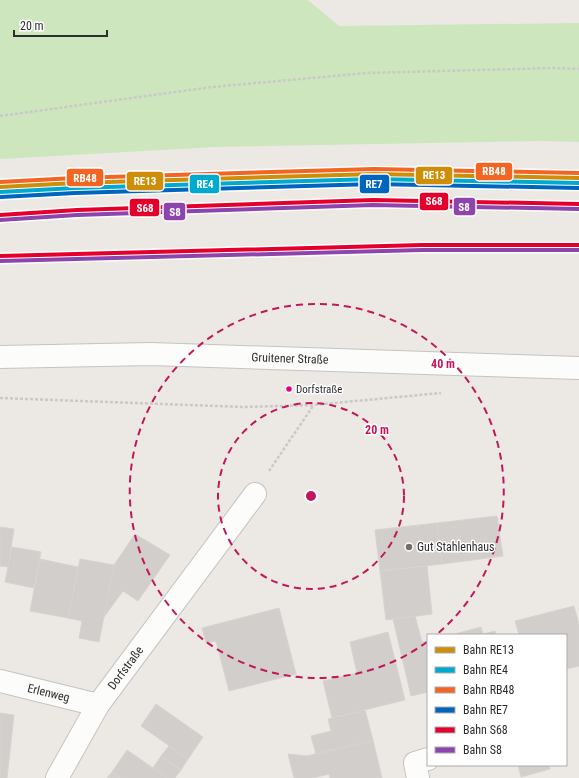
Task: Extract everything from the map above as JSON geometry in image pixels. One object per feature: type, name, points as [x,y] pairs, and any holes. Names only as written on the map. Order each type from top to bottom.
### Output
[{"type":"main road","name":"Gruitener Straße","points":[[0,357],[151,354],[579,368]]},
{"type":"main road","name":"Dorfstraße","points":[[57,778],[98,705],[255,494]]},
{"type":"main road","name":"Erlenweg","points":[[0,681],[98,705]]},
{"type":"main road","points":[[418,778],[415,763],[427,759]]},
{"type":"path","points":[[0,116],[212,87],[367,73],[554,68],[579,69]]},
{"type":"path","points":[[0,398],[244,407],[313,405],[446,392]]},
{"type":"path","points":[[255,494],[313,405]]},
{"type":"green space","points":[[0,0],[308,0],[339,26],[579,23],[579,142],[542,141],[215,147],[0,159]]},
{"type":"building","points":[[497,516],[503,556],[442,564],[437,523]]},
{"type":"building","name":"Gut Stahlenhaus","points":[[437,523],[442,564],[380,571],[375,530]]},
{"type":"building","points":[[0,527],[14,529],[8,567],[0,566]]},
{"type":"building","points":[[135,534],[170,555],[138,601],[123,591],[104,617],[114,565]]},
{"type":"building","points":[[12,547],[41,552],[34,588],[5,582]]},
{"type":"building","points":[[40,559],[78,567],[68,618],[30,611]]},
{"type":"building","points":[[80,559],[114,565],[99,642],[79,638],[82,621],[68,618]]},
{"type":"building","points":[[427,566],[432,614],[386,620],[380,571]]},
{"type":"building","points":[[574,606],[579,625],[579,666],[567,669],[567,634],[519,634],[515,621]]},
{"type":"building","points":[[279,608],[296,674],[229,691],[216,641],[206,643],[202,628]]},
{"type":"building","points":[[415,616],[422,642],[427,641],[427,692],[411,696],[393,619]]},
{"type":"building","points":[[481,627],[483,634],[455,634]]},
{"type":"building","points":[[495,631],[496,634],[483,634]]},
{"type":"building","points":[[388,632],[405,700],[332,718],[323,681],[357,673],[350,642]]},
{"type":"building","points":[[156,704],[203,737],[188,759],[141,726]]},
{"type":"building","points":[[365,710],[373,740],[316,754],[311,736],[331,731],[328,719]]},
{"type":"building","points":[[0,713],[14,715],[7,778],[0,778]]},
{"type":"building","points":[[373,740],[382,778],[330,778],[329,774],[313,778],[294,778],[288,754],[307,756]]},
{"type":"building","points":[[169,746],[188,759],[181,770],[161,756]]},
{"type":"building","points":[[127,750],[167,778],[121,778],[112,772]]},
{"type":"building","points":[[161,756],[181,770],[175,778],[167,778],[153,768]]},
{"type":"building","points":[[518,766],[549,766],[550,769],[521,777]]},
{"type":"building","points":[[112,772],[121,778],[107,778]]},
{"type":"rail line","name":"RB48","points":[[0,182],[75,178],[374,169],[579,173]]},
{"type":"rail line","name":"RE13","points":[[0,187],[75,183],[374,174],[579,178]]},
{"type":"rail line","name":"RE4","points":[[0,192],[75,188],[374,179],[579,183]]},
{"type":"rail line","name":"RE7","points":[[1,197],[75,193],[374,184],[579,188]]},
{"type":"rail line","name":"S68","points":[[0,215],[77,210],[373,200],[579,204]]},
{"type":"rail line","name":"S8","points":[[0,220],[77,215],[373,205],[579,209]]},
{"type":"rail line","name":"S68","points":[[0,256],[422,245],[579,245]]},
{"type":"rail line","name":"S8","points":[[0,261],[422,250],[579,250]]},
{"type":"place","name":"Dorfstraße","points":[[289,389]]},
{"type":"place","name":"Gut Stahlenhaus","points":[[409,547]]}]
